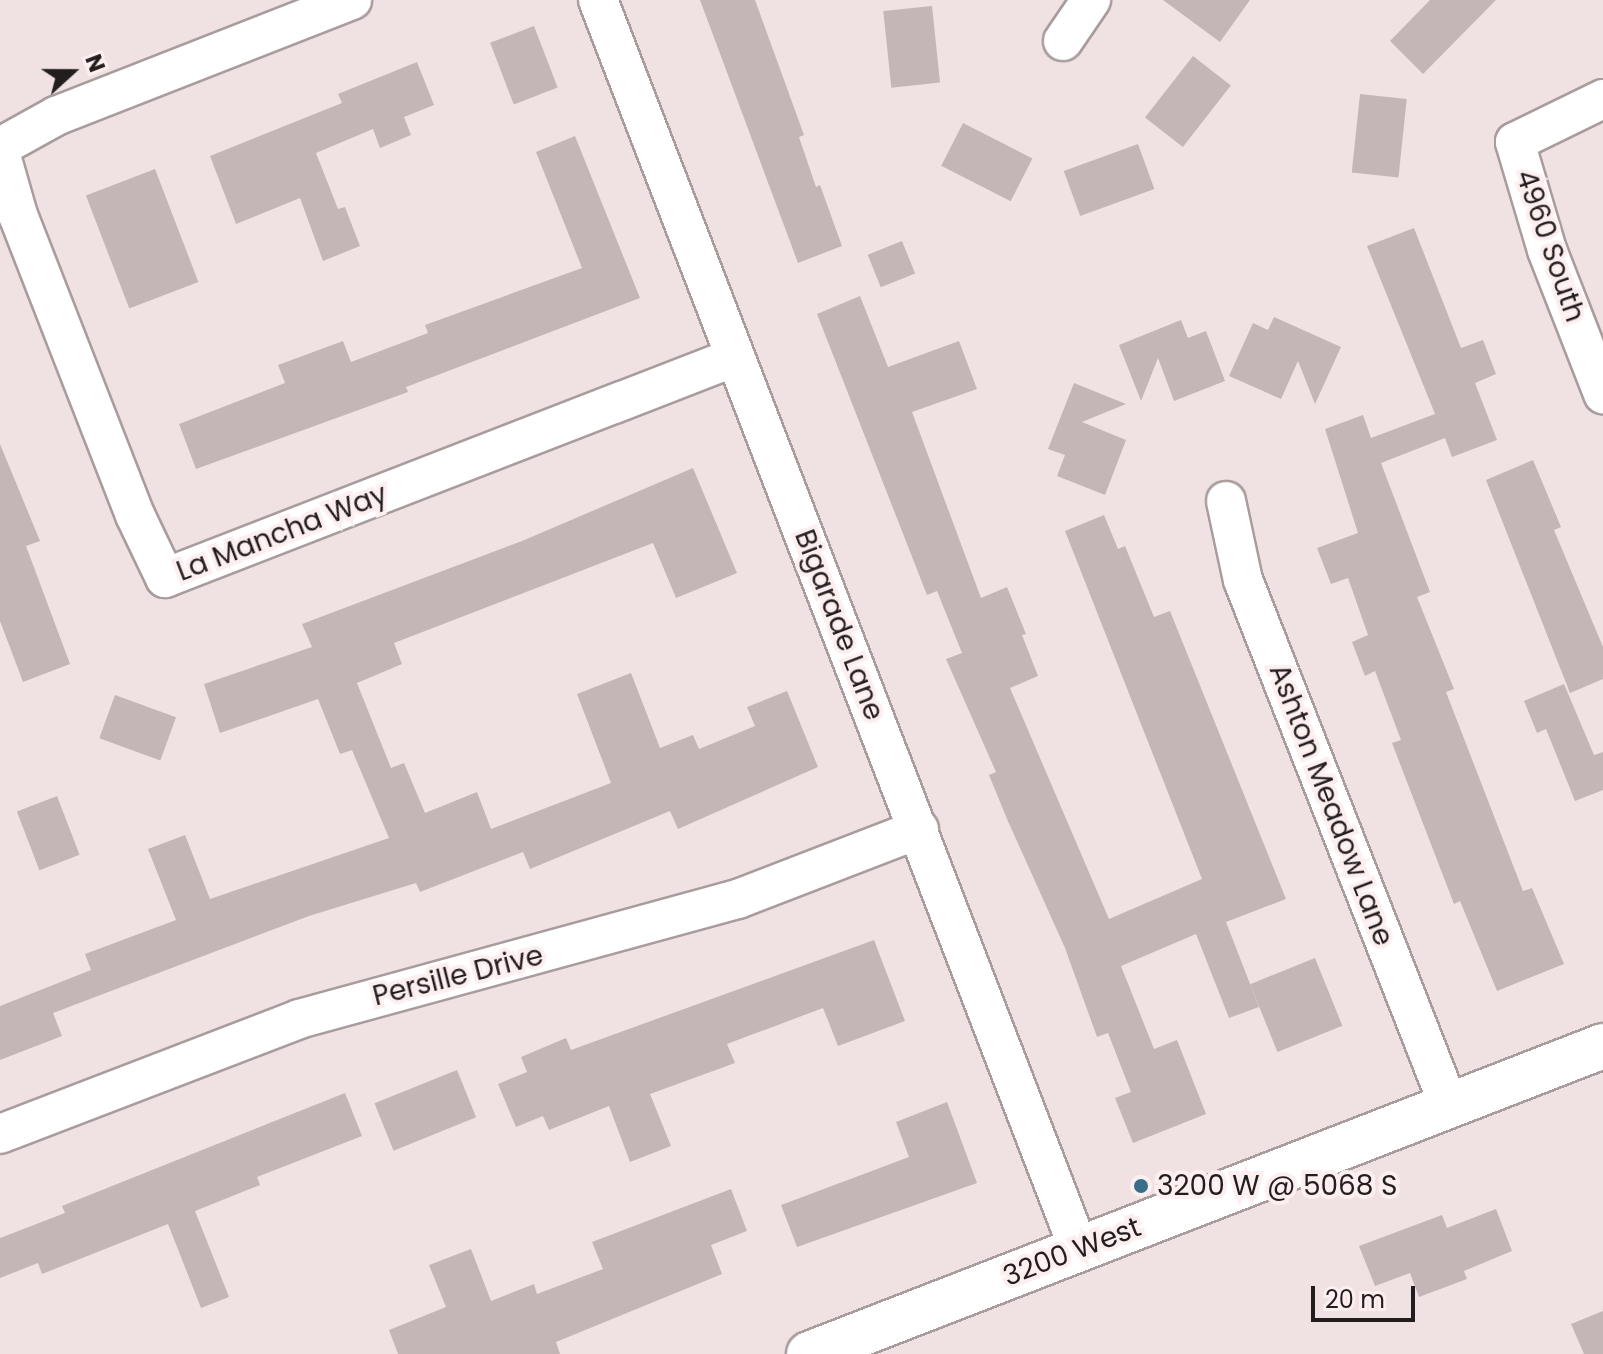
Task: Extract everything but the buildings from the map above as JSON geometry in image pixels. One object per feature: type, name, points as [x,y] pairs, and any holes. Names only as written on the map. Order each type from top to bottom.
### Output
[{"type":"street","points":[[0,150],[56,116],[352,0]]},
{"type":"street","name":"Bigarade Lane","points":[[598,0],[1079,1250]]},
{"type":"street","points":[[1063,41],[1091,0]]},
{"type":"street","name":"4960 South","points":[[1603,99],[1515,142],[1547,250],[1603,394]]},
{"type":"street","name":"La Mancha Way","points":[[0,150],[18,215],[135,515],[165,578],[735,357]]},
{"type":"street","name":"Ashton Meadow Lane","points":[[1226,501],[1243,580],[1449,1106]]},
{"type":"street","name":"Persille Drive","points":[[0,1134],[299,1019],[723,904],[919,829]]},
{"type":"street","name":"3200 West","points":[[809,1354],[1603,1046]]},
{"type":"place","name":"3200 W @ 5068 S","points":[[1141,1186]]}]
